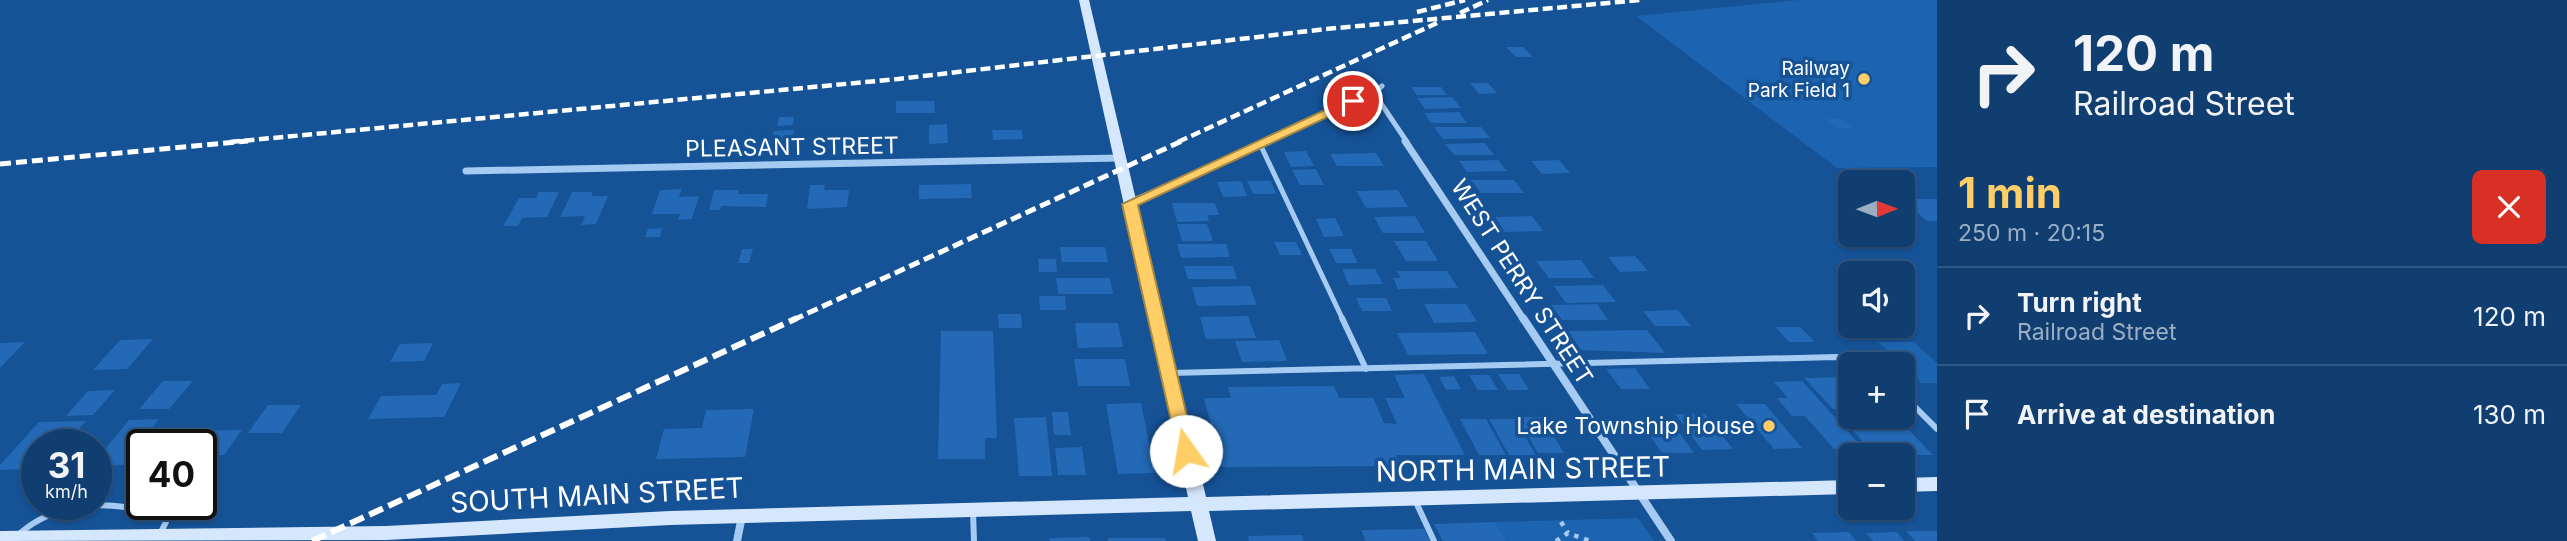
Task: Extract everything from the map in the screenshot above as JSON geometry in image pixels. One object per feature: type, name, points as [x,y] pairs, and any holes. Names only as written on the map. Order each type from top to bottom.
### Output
[{"type":"street","points":[[1084,0],[1207,541]]},
{"type":"street","points":[[1130,204],[1374,93],[1382,86]]},
{"type":"street","name":"WEST PERRY STREET","points":[[1374,93],[1671,541]]},
{"type":"street","name":"PLEASANT STREET","points":[[466,171],[1119,158]]},
{"type":"street","points":[[1915,485],[1937,484]]},
{"type":"street","name":"NORTH MAIN STREET","points":[[1197,503],[1838,486]]},
{"type":"street","name":"SOUTH MAIN STREET","points":[[7,539],[386,533],[742,516],[1197,503]]},
{"type":"street","points":[[737,541],[742,516]]},
{"type":"lane","points":[[1260,144],[1366,369]]},
{"type":"lane","points":[[1168,373],[1838,358]]},
{"type":"lane","points":[[1915,407],[1937,429]]},
{"type":"lane","points":[[1413,498],[1434,541]]},
{"type":"lane","points":[[7,539],[50,510],[94,505],[158,513],[165,517],[166,522],[158,537]]},
{"type":"lane","points":[[973,509],[974,541]]},
{"type":"path","points":[[1561,522],[1568,533],[1590,541]]},
{"type":"path","points":[[1556,541],[1568,533]]},
{"type":"shaded area","points":[[1799,0],[1937,0],[1937,167],[1837,168],[1636,16]]},
{"type":"shaded area","points":[[1878,342],[1914,342],[1937,363],[1937,383],[1921,383],[1915,377],[1915,352],[1888,352]]},
{"type":"shaded area","points":[[1638,518],[1654,541],[1506,541],[1495,522]]},
{"type":"building","points":[[1506,47],[1523,47],[1533,57],[1516,57]]},
{"type":"building","points":[[1470,83],[1488,83],[1497,93],[1479,94]]},
{"type":"building","points":[[1411,87],[1441,87],[1447,95],[1417,95]]},
{"type":"building","points":[[1452,97],[1461,108],[1425,109],[1417,98]]},
{"type":"building","points":[[896,101],[934,101],[935,113],[896,113]]},
{"type":"building","points":[[1459,112],[1467,123],[1431,123],[1424,113]]},
{"type":"building","points":[[779,117],[794,117],[793,125],[777,126]]},
{"type":"building","points":[[1826,119],[1841,119],[1852,128],[1837,128]]},
{"type":"building","points":[[947,124],[948,143],[929,144],[929,125]]},
{"type":"building","points":[[1434,127],[1481,127],[1490,138],[1443,139]]},
{"type":"building","points":[[794,130],[792,143],[771,143],[774,131]]},
{"type":"building","points":[[992,130],[1022,130],[1023,139],[993,140]]},
{"type":"building","points":[[1485,143],[1494,155],[1454,155],[1445,144]]},
{"type":"building","points":[[1306,151],[1314,166],[1291,167],[1284,152]]},
{"type":"building","points":[[1376,153],[1384,166],[1337,166],[1330,154]]},
{"type":"building","points":[[1498,160],[1507,171],[1467,172],[1459,161]]},
{"type":"building","points":[[1559,160],[1570,173],[1542,174],[1531,161]]},
{"type":"building","points":[[1316,169],[1324,185],[1300,185],[1292,170]]},
{"type":"building","points":[[1471,180],[1514,180],[1524,193],[1481,193]]},
{"type":"building","points":[[1241,181],[1247,196],[1223,197],[1217,182]]},
{"type":"building","points":[[1247,181],[1271,181],[1276,194],[1253,194]]},
{"type":"building","points":[[971,184],[972,198],[919,199],[919,185]]},
{"type":"building","points":[[810,185],[825,185],[824,190],[849,190],[847,207],[807,209]]},
{"type":"building","points":[[682,189],[679,197],[699,196],[692,219],[678,220],[680,214],[652,214],[660,190]]},
{"type":"building","points":[[714,190],[739,190],[738,194],[768,194],[766,207],[721,206],[720,210],[709,210]]},
{"type":"building","points":[[1398,190],[1408,207],[1366,208],[1356,191]]},
{"type":"building","points":[[539,192],[559,192],[547,217],[522,218],[518,226],[503,226],[519,198],[536,198]]},
{"type":"building","points":[[572,192],[593,192],[591,196],[608,196],[596,224],[581,225],[585,216],[560,217]]},
{"type":"building","points":[[1915,199],[1937,199],[1937,221],[1927,221],[1915,210]]},
{"type":"building","points":[[1172,203],[1215,203],[1219,215],[1207,215],[1209,221],[1177,222]]},
{"type":"building","points":[[1415,216],[1425,233],[1383,233],[1374,217]]},
{"type":"building","points":[[1532,216],[1543,231],[1505,232],[1495,217]]},
{"type":"building","points":[[1335,218],[1344,236],[1324,237],[1316,219]]},
{"type":"building","points":[[1177,224],[1207,224],[1213,241],[1182,241]]},
{"type":"building","points":[[662,228],[660,237],[645,237],[648,229]]},
{"type":"building","points":[[1394,241],[1426,241],[1438,261],[1406,261]]},
{"type":"building","points":[[1274,242],[1296,242],[1302,255],[1280,255]]},
{"type":"building","points":[[1177,244],[1226,244],[1230,257],[1181,258]]},
{"type":"building","points":[[1060,247],[1105,247],[1108,262],[1062,262]]},
{"type":"building","points":[[742,249],[753,249],[749,263],[738,263]]},
{"type":"building","points":[[1329,249],[1351,249],[1358,263],[1336,263]]},
{"type":"building","points":[[1635,256],[1648,271],[1620,272],[1608,257]]},
{"type":"building","points":[[1038,259],[1056,259],[1057,272],[1039,272]]},
{"type":"building","points":[[1581,260],[1594,278],[1549,278],[1536,261]]},
{"type":"building","points":[[1184,266],[1233,266],[1237,279],[1188,279]]},
{"type":"building","points":[[1342,269],[1375,269],[1383,284],[1349,285]]},
{"type":"building","points":[[1397,271],[1447,271],[1458,288],[1398,289],[1393,278],[1401,278]]},
{"type":"building","points":[[1056,278],[1110,278],[1113,294],[1058,294]]},
{"type":"building","points":[[1603,285],[1616,302],[1566,303],[1554,286]]},
{"type":"building","points":[[1250,286],[1257,305],[1197,306],[1192,287]]},
{"type":"building","points":[[1039,296],[1065,296],[1066,310],[1040,310]]},
{"type":"building","points":[[1356,298],[1386,298],[1392,311],[1362,311]]},
{"type":"building","points":[[1424,304],[1466,304],[1477,322],[1434,323]]},
{"type":"building","points":[[1597,304],[1608,320],[1562,320],[1551,305]]},
{"type":"building","points":[[1678,310],[1691,326],[1655,326],[1643,311]]},
{"type":"building","points":[[998,314],[1021,314],[1022,328],[999,328]]},
{"type":"building","points":[[1248,316],[1256,338],[1206,339],[1200,317]]},
{"type":"building","points":[[1075,323],[1118,323],[1123,347],[1078,348]]},
{"type":"building","points":[[1775,327],[1800,327],[1815,342],[1789,342]]},
{"type":"building","points":[[1647,330],[1665,353],[1581,350],[1568,331]]},
{"type":"building","points":[[941,331],[993,331],[997,438],[985,438],[985,459],[938,459]]},
{"type":"building","points":[[1475,332],[1488,354],[1408,355],[1397,333]]},
{"type":"building","points":[[153,339],[127,369],[93,370],[120,340]]},
{"type":"building","points":[[1279,340],[1287,361],[1242,362],[1235,341]]},
{"type":"building","points":[[25,342],[0,368],[0,343]]},
{"type":"building","points":[[433,343],[424,361],[390,362],[400,344]]},
{"type":"building","points":[[1074,359],[1125,359],[1130,386],[1078,386]]},
{"type":"building","points":[[1635,368],[1650,389],[1621,389],[1606,369]]},
{"type":"building","points":[[1424,374],[1465,455],[1396,455],[1401,466],[1222,467],[1204,398],[1231,398],[1228,387],[1334,386],[1339,398],[1373,398],[1384,423],[1397,424],[1385,398],[1405,398],[1394,375]]},
{"type":"building","points":[[1498,374],[1519,374],[1529,390],[1508,390]]},
{"type":"building","points":[[1469,375],[1489,375],[1498,390],[1478,390]]},
{"type":"building","points":[[1454,376],[1461,389],[1446,390],[1439,377]]},
{"type":"building","points":[[1838,377],[1838,409],[1833,409],[1804,378]]},
{"type":"building","points":[[163,381],[193,381],[169,409],[139,409]]},
{"type":"building","points":[[1802,381],[1838,421],[1838,429],[1846,429],[1858,443],[1838,443],[1838,449],[1834,449],[1805,416],[1792,416],[1777,398],[1788,398],[1774,382]]},
{"type":"building","points":[[461,383],[444,417],[368,419],[381,396],[436,395],[442,384]]},
{"type":"building","points":[[115,390],[93,415],[66,416],[88,391]]},
{"type":"building","points":[[1141,403],[1155,473],[1118,474],[1106,404]]},
{"type":"building","name":"Lake Township House","points":[[1736,404],[1765,404],[1802,448],[1774,449]]},
{"type":"building","points":[[268,405],[301,405],[282,433],[248,433]]},
{"type":"building","points":[[754,409],[745,457],[656,459],[664,429],[702,428],[706,410]]},
{"type":"building","points":[[1052,412],[1068,412],[1071,435],[1054,435]]},
{"type":"building","points":[[1675,414],[1705,414],[1733,449],[1702,450]]},
{"type":"building","points":[[1046,417],[1052,476],[1019,476],[1014,418]]},
{"type":"building","points":[[1517,417],[1542,417],[1564,453],[1538,453]]},
{"type":"building","points":[[159,419],[151,429],[126,429],[126,461],[123,465],[112,465],[112,441],[129,420]]},
{"type":"building","points":[[1460,419],[1486,419],[1506,455],[1479,455]]},
{"type":"building","points":[[1489,419],[1515,419],[1536,455],[1509,455]]},
{"type":"building","points":[[1670,419],[1694,453],[1662,453],[1639,420]]},
{"type":"building","points":[[86,421],[79,429],[33,429],[39,422]]},
{"type":"building","points":[[1852,429],[1908,429],[1933,455],[1915,455],[1915,443],[1864,443]]},
{"type":"building","points":[[217,430],[242,430],[224,455],[217,455]]},
{"type":"building","points":[[21,442],[21,469],[0,470],[0,465]]},
{"type":"building","points":[[1082,447],[1086,475],[1058,475],[1055,448]]},
{"type":"building","points":[[1495,522],[1506,541],[1443,541],[1434,524]]},
{"type":"building","points":[[1424,529],[1430,541],[1366,541],[1361,530]]},
{"type":"building","points":[[1906,531],[1937,531],[1937,541],[1915,541]]},
{"type":"building","points":[[1849,532],[1856,541],[1818,541],[1812,533]]},
{"type":"building","points":[[1897,532],[1904,541],[1873,541],[1866,533]]},
{"type":"building","points":[[1302,535],[1304,541],[1249,541],[1248,536]]},
{"type":"building","points":[[1090,537],[1090,541],[1050,541],[1049,538]]},
{"type":"building","points":[[1108,538],[1165,538],[1166,541],[1108,541]]},
{"type":"railway","points":[[1417,12],[1465,0]]},
{"type":"railway","points":[[1460,13],[1488,0]]},
{"type":"railway","points":[[230,142],[898,79],[1326,29],[1640,0]]},
{"type":"railway","points":[[1178,142],[1437,23]]},
{"type":"railway","points":[[0,164],[248,141]]},
{"type":"railway","points":[[793,320],[1182,141]]},
{"type":"railway","points":[[312,541],[797,318]]},
{"type":"place","name":"Railway Park Field 1","points":[[1864,79]]},
{"type":"place","name":"Lake Township House","points":[[1769,426]]},
{"type":"route","points":[[1186,451],[1130,204],[1353,101]]}]
